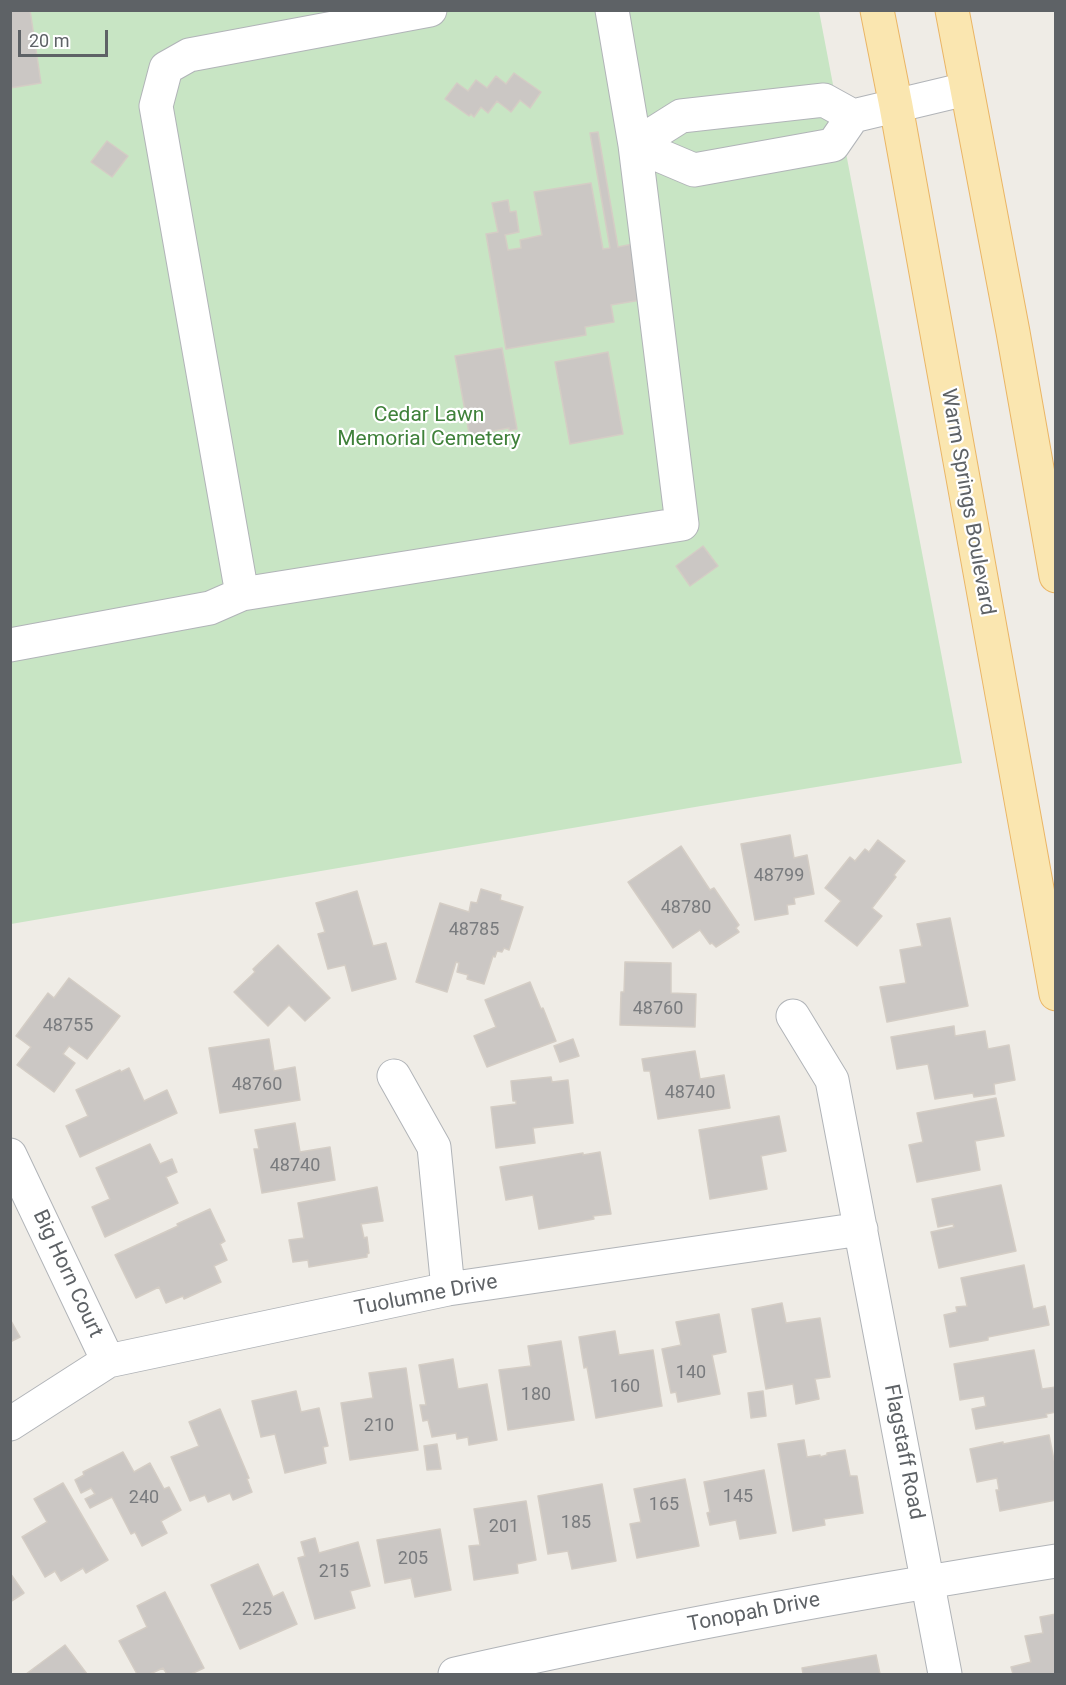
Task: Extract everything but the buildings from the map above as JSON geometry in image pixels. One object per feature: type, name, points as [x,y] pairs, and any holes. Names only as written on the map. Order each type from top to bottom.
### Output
[{"type":"main road","name":"Warm Springs Boulevard","points":[[877,10],[1056,994]]},
{"type":"main road","points":[[952,10],[1055,570]]},
{"type":"street","points":[[242,594],[156,106],[166,68],[189,55],[430,10]]},
{"type":"street","points":[[10,645],[210,608],[242,594],[682,524],[635,145],[612,10]]},
{"type":"street","points":[[635,145],[681,116],[824,100],[853,116],[966,89]]},
{"type":"street","points":[[635,145],[694,170],[833,145],[853,116]]},
{"type":"street","name":"Flagstaff Road","points":[[793,1017],[832,1080],[945,1674]]},
{"type":"street","points":[[394,1076],[434,1147],[448,1289]]},
{"type":"street","name":"Big Horn Court","points":[[10,1155],[108,1361]]},
{"type":"street","name":"Tuolumne Drive","points":[[10,1424],[108,1361],[448,1289],[861,1230]]},
{"type":"street","name":"Tonopah Drive","points":[[455,1674],[570,1661],[927,1581],[1056,1561]]},
{"type":"green space","name":"Cedar Lawn Memorial Cemetery","points":[[11,11],[819,11],[962,763],[11,924]]}]
